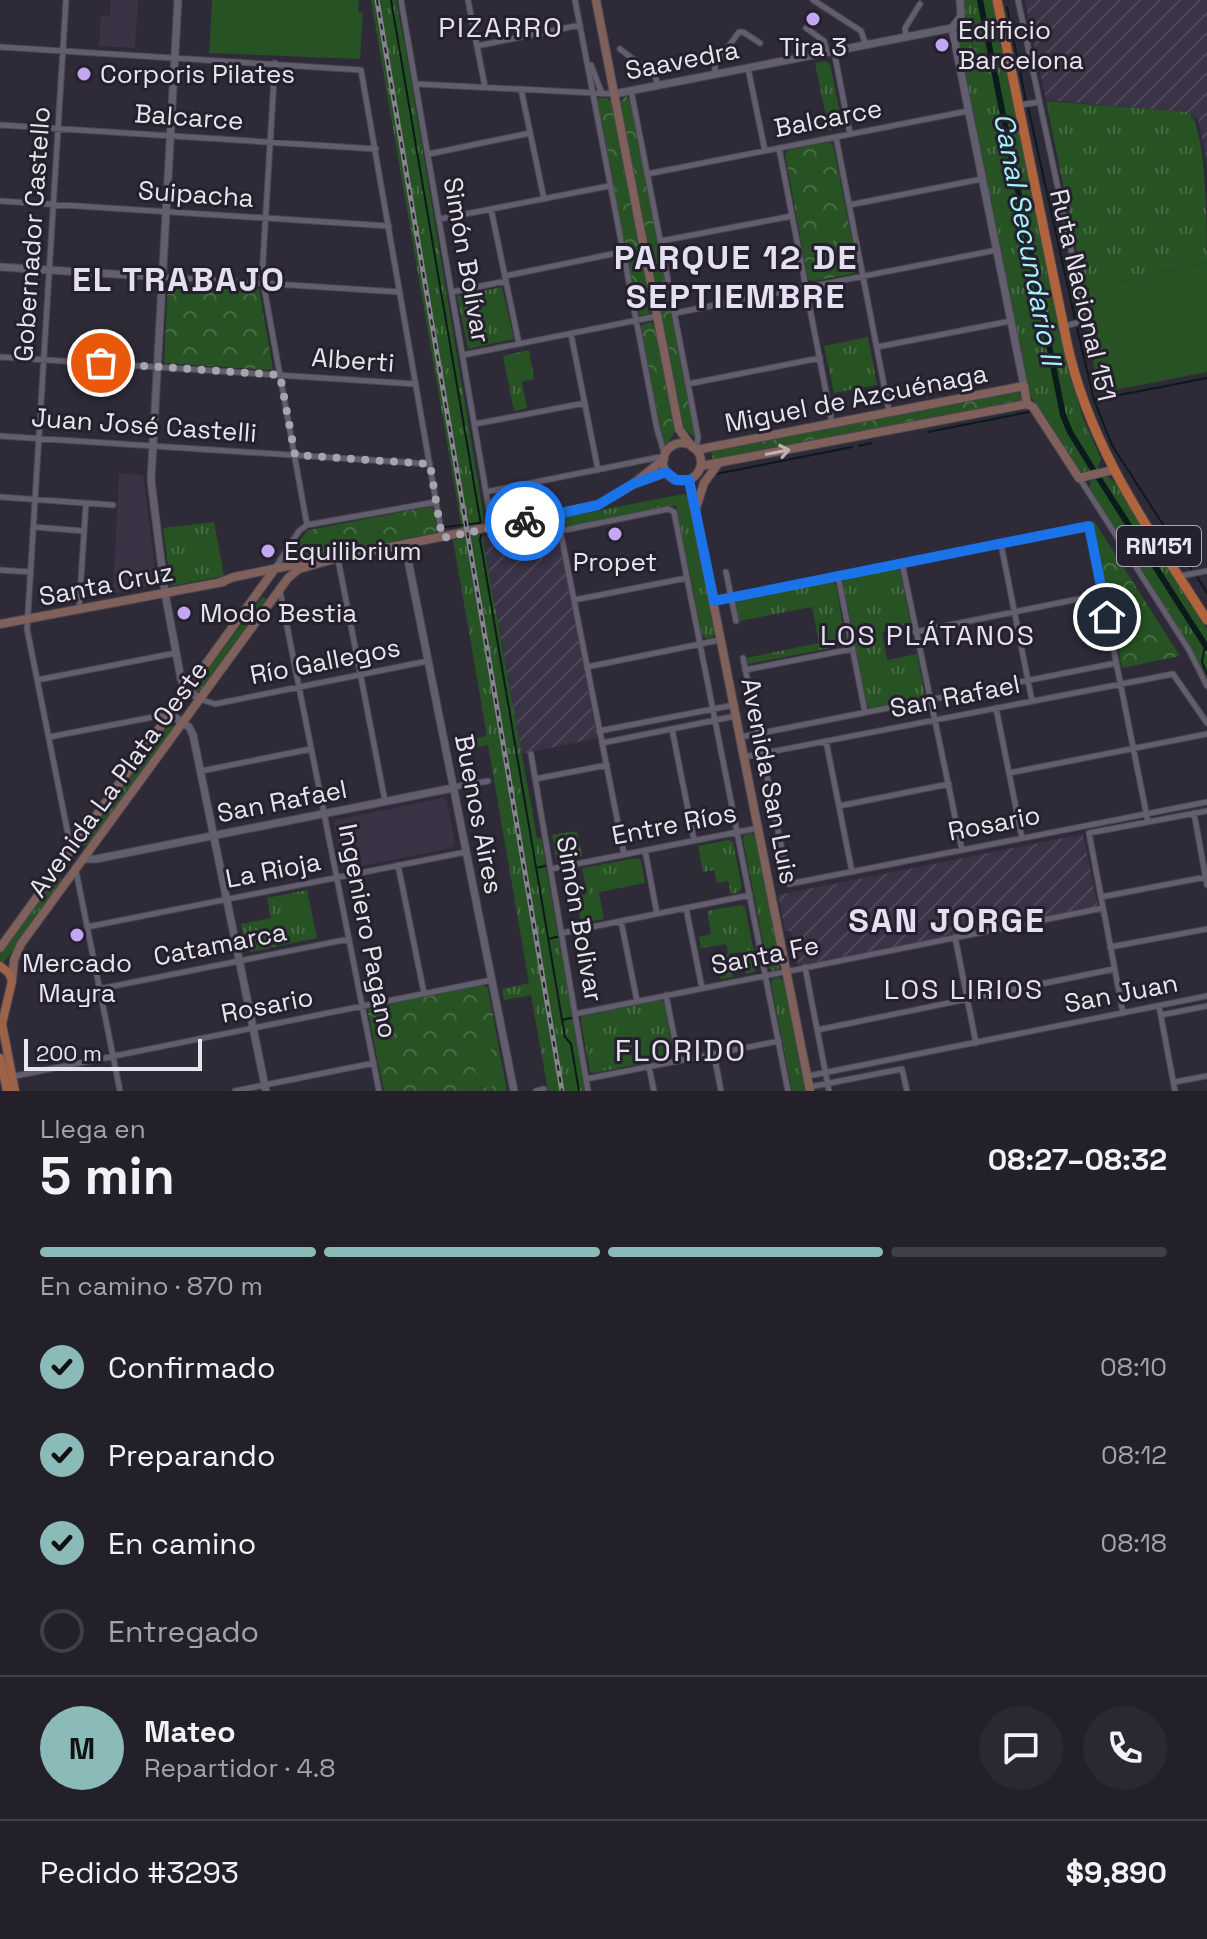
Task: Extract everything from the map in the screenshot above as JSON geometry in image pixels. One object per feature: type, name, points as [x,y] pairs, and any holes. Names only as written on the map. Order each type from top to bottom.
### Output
[{"type":"highway","name":"Ruta Nacional 151","points":[[997,0],[1064,326],[1083,400],[1113,470],[1207,620]]},
{"type":"main road","points":[[596,0],[679,429],[694,448],[701,466]]},
{"type":"main road","points":[[1024,386],[1027,404]]},
{"type":"main road","name":"Miguel de Azcuénaga","points":[[694,448],[1024,386]]},
{"type":"main road","points":[[701,466],[1027,404],[1032,406],[1079,478],[1113,470]]},
{"type":"main road","points":[[679,429],[667,454],[666,472],[676,480],[689,480],[701,466]]},
{"type":"main road","points":[[667,454],[683,444],[694,448]]},
{"type":"main road","name":"Santa Cruz","points":[[218,583],[492,528],[606,501],[633,484],[667,454]]},
{"type":"main road","points":[[695,509],[704,483],[718,464]]},
{"type":"main road","name":"Santa Cruz","points":[[633,484],[666,472]]},
{"type":"main road","name":"Avenida San Luis","points":[[689,480],[810,1089]]},
{"type":"main road","name":"Santa Cruz","points":[[288,578],[299,569],[338,558]]},
{"type":"main road","points":[[277,569],[288,571],[288,578]]},
{"type":"main road","name":"Avenida La Plata Oeste","points":[[0,948],[277,569]]},
{"type":"main road","name":"Santa Cruz","points":[[0,624],[254,577],[272,592],[279,590]]},
{"type":"main road","name":"Avenida La Plata Oeste","points":[[12,987],[13,965],[18,949],[288,578]]},
{"type":"main road","points":[[71,850],[77,847],[82,849],[85,853],[83,859]]},
{"type":"main road","points":[[63,861],[65,871],[72,873],[76,870]]},
{"type":"main road","points":[[1,967],[9,973],[12,987],[2,1024],[7,1091]]},
{"type":"main road","points":[[0,1000],[12,987]]},
{"type":"main road","points":[[0,1058],[15,1091]]},
{"type":"street","name":"Gobernador Castello","points":[[66,0],[28,634],[71,850]]},
{"type":"street","points":[[178,0],[152,487],[165,593],[182,682],[200,699]]},
{"type":"street","name":"Simón Bolívar","points":[[401,0],[492,528]]},
{"type":"street","points":[[468,0],[485,87]]},
{"type":"street","points":[[486,492],[667,454],[657,429],[635,321],[575,0]]},
{"type":"street","points":[[813,0],[862,32],[866,45]]},
{"type":"street","points":[[960,0],[961,16],[952,28],[1024,386]]},
{"type":"street","points":[[1018,0],[1084,311],[1080,322],[1064,326]]},
{"type":"street","points":[[906,37],[905,28],[920,4]]},
{"type":"street","points":[[477,46],[580,25]]},
{"type":"street","points":[[806,28],[824,41],[831,52],[850,134]]},
{"type":"street","name":"Saavedra","points":[[417,84],[614,94],[952,28]]},
{"type":"street","points":[[715,74],[716,64],[739,32],[760,43]]},
{"type":"street","points":[[584,45],[602,94]]},
{"type":"street","points":[[0,47],[361,70],[442,538]]},
{"type":"street","points":[[620,49],[655,76],[658,85]]},
{"type":"street","points":[[275,63],[263,283],[307,525]]},
{"type":"street","points":[[748,68],[765,151]]},
{"type":"street","points":[[521,89],[544,199]]},
{"type":"street","points":[[631,90],[698,437],[694,448]]},
{"type":"street","points":[[1019,106],[1039,102]]},
{"type":"street","name":"Balcarce","points":[[647,174],[969,111]]},
{"type":"street","name":"Balcarce","points":[[0,125],[376,149]]},
{"type":"street","points":[[429,154],[530,133]]},
{"type":"street","points":[[836,137],[889,412]]},
{"type":"street","points":[[779,148],[832,423]]},
{"type":"street","points":[[849,205],[982,179]]},
{"type":"street","points":[[440,219],[609,186]]},
{"type":"street","name":"Suipacha","points":[[0,201],[389,226]]},
{"type":"street","points":[[491,209],[519,344]]},
{"type":"street","points":[[661,241],[792,216]]},
{"type":"street","points":[[675,313],[997,250]]},
{"type":"street","points":[[452,292],[622,252]]},
{"type":"street","points":[[0,267],[400,292]]},
{"type":"street","points":[[463,355],[658,316]]},
{"type":"street","points":[[877,347],[1011,321]]},
{"type":"street","points":[[571,334],[598,470]]},
{"type":"street","name":"Alberti","points":[[0,357],[416,384]]},
{"type":"street","points":[[688,384],[820,358]]},
{"type":"street","points":[[475,424],[585,403]]},
{"type":"street","name":"Juan José Castelli","points":[[0,436],[430,464]]},
{"type":"street","points":[[1079,478],[1191,655],[1207,686]]},
{"type":"street","points":[[0,497],[113,505]]},
{"type":"street","points":[[277,569],[299,531],[307,525],[436,502]]},
{"type":"street","points":[[79,609],[86,503]]},
{"type":"street","points":[[560,531],[672,510],[788,1091]]},
{"type":"street","points":[[557,514],[624,854]]},
{"type":"street","points":[[714,601],[1089,526],[1148,822]]},
{"type":"street","points":[[34,527],[84,531]]},
{"type":"street","points":[[1001,544],[1032,701]]},
{"type":"street","name":"Buenos Aires","points":[[405,545],[514,1091]]},
{"type":"street","points":[[338,558],[385,801]]},
{"type":"street","points":[[902,563],[962,850]]},
{"type":"street","points":[[0,570],[31,572]]},
{"type":"street","points":[[1179,576],[1207,571]]},
{"type":"street","points":[[726,572],[736,621]]},
{"type":"street","points":[[838,576],[865,713]]},
{"type":"street","points":[[574,600],[687,578]]},
{"type":"street","name":"Ingeniero Pagano","points":[[279,590],[379,1091]]},
{"type":"street","points":[[915,632],[1103,594]]},
{"type":"street","points":[[587,667],[721,640]]},
{"type":"street","points":[[745,670],[852,649]]},
{"type":"street","points":[[37,680],[176,653]]},
{"type":"street","points":[[743,658],[762,754]]},
{"type":"street","name":"Río Gallegos","points":[[200,699],[212,704],[428,661]]},
{"type":"street","name":"San Rafael","points":[[741,737],[1116,663]]},
{"type":"street","name":"San Rafael","points":[[744,757],[1173,674],[1207,723]]},
{"type":"street","points":[[599,731],[734,705]]},
{"type":"street","points":[[996,708],[1022,838]]},
{"type":"street","points":[[49,737],[170,714],[192,732],[266,1088]]},
{"type":"street","points":[[602,743],[736,716]]},
{"type":"street","points":[[672,729],[694,840]]},
{"type":"street","points":[[1009,773],[1207,734]]},
{"type":"street","points":[[826,741],[852,872]]},
{"type":"street","points":[[201,771],[311,749]]},
{"type":"street","name":"Simón Bolivar","points":[[531,754],[588,1091]]},
{"type":"street","name":"Rosario","points":[[762,754],[789,884],[1207,802]]},
{"type":"street","points":[[535,779],[607,765]]},
{"type":"street","name":"San Rafael","points":[[83,859],[488,781]]},
{"type":"street","points":[[839,806],[949,784]]},
{"type":"street","points":[[1123,1013],[1089,833],[1207,811]]},
{"type":"street","points":[[1194,813],[1207,885]]},
{"type":"street","name":"Entre Ríos","points":[[551,869],[758,828]]},
{"type":"street","points":[[645,850],[657,914]]},
{"type":"street","name":"La Rioja","points":[[87,927],[466,852]]},
{"type":"street","points":[[398,865],[424,993]]},
{"type":"street","points":[[76,870],[120,1091]]},
{"type":"street","points":[[1101,897],[1206,877]]},
{"type":"street","points":[[562,933],[750,895]]},
{"type":"street","points":[[686,908],[702,988]]},
{"type":"street","name":"Santa Fe","points":[[575,1014],[1103,908]]},
{"type":"street","points":[[621,921],[637,1001]]},
{"type":"street","points":[[1110,947],[1207,929]]},
{"type":"street","points":[[955,937],[976,1043]]},
{"type":"street","name":"Catamarca","points":[[99,989],[349,939]]},
{"type":"street","points":[[805,967],[829,1091]]},
{"type":"street","points":[[817,1030],[1114,969]]},
{"type":"street","name":"Rosario","points":[[8,1077],[492,980]]},
{"type":"street","points":[[666,995],[679,1061]]},
{"type":"street","name":"San Juan","points":[[807,1076],[1207,996]]},
{"type":"street","points":[[1159,1006],[1175,1091]]},
{"type":"street","name":"San Juan","points":[[1161,1015],[1207,1006]]},
{"type":"street","points":[[586,1079],[779,1041]]},
{"type":"street","points":[[714,1054],[721,1091]]},
{"type":"street","points":[[235,1091],[266,1088],[374,1063]]},
{"type":"street","points":[[649,1067],[654,1091]]},
{"type":"street","points":[[810,1089],[902,1069],[907,1091]]},
{"type":"street","points":[[1174,1082],[1207,1076]]},
{"type":"street","points":[[536,1091],[544,1089]]},
{"type":"shaded area","points":[[111,0],[138,0],[135,48],[99,46],[101,16],[110,16]]},
{"type":"shaded area","points":[[1207,0],[1207,162],[1198,119],[1188,112],[1046,100],[1025,1]]},
{"type":"shaded area","points":[[119,473],[143,475],[157,582],[154,586],[113,594]]},
{"type":"shaded area","points":[[556,522],[597,738],[522,754],[483,537],[491,535],[493,545],[498,544],[498,540],[514,537],[521,529]]},
{"type":"shaded area","points":[[443,798],[447,801],[455,843],[452,848],[343,867],[334,823],[336,820]]},
{"type":"shaded area","points":[[1083,834],[1098,907],[798,966],[791,931],[785,931],[778,895]]},
{"type":"green space","points":[[212,0],[359,0],[358,12],[363,13],[360,59],[209,53]]},
{"type":"green space","points":[[371,0],[396,0],[410,74],[485,524],[462,529]]},
{"type":"green space","points":[[963,0],[994,0],[1068,368],[1083,418],[1101,459],[1097,471],[1079,472],[1030,395],[958,37],[965,14]]},
{"type":"green space","points":[[826,61],[830,64],[842,123],[840,128],[829,130],[815,63]]},
{"type":"green space","points":[[626,96],[630,100],[696,439],[684,428],[620,102]]},
{"type":"green space","points":[[607,98],[611,102],[652,309],[649,314],[640,315],[637,312],[596,101]]},
{"type":"green space","points":[[1046,101],[1188,112],[1199,137],[1202,158],[1207,262],[1085,290]]},
{"type":"green space","points":[[828,142],[833,145],[858,270],[852,274],[813,281],[808,279],[785,154],[789,150]]},
{"type":"green space","points":[[832,235],[838,266],[817,270],[810,239]]},
{"type":"green space","points":[[1207,262],[1207,372],[1099,393],[1086,323],[1090,314],[1085,290]]},
{"type":"green space","points":[[168,282],[259,289],[273,370],[164,363]]},
{"type":"green space","points":[[502,287],[514,339],[468,349],[457,296]]},
{"type":"green space","points":[[651,322],[655,326],[676,430],[664,449],[641,329],[642,325]]},
{"type":"green space","points":[[868,337],[877,385],[834,393],[824,346]]},
{"type":"green space","points":[[529,350],[534,379],[522,382],[527,408],[514,411],[503,356]]},
{"type":"green space","points":[[1017,391],[1022,397],[1019,402],[713,461],[711,451]]},
{"type":"green space","points":[[1108,477],[1118,485],[1207,629],[1207,677],[1090,491],[1090,481]]},
{"type":"green space","points":[[683,494],[688,496],[716,635],[707,639],[702,635],[676,505],[557,529],[555,519]]},
{"type":"green space","points":[[429,507],[434,509],[435,533],[288,563],[285,560],[308,530]]},
{"type":"green space","points":[[1094,521],[1180,656],[1122,668]]},
{"type":"green space","points":[[214,522],[224,576],[171,586],[163,528]]},
{"type":"green space","points":[[482,534],[537,838],[541,838],[585,1091],[548,1091],[531,995],[504,1000],[502,989],[529,983],[488,745],[455,751],[453,743],[487,736],[453,540]]},
{"type":"green space","points":[[895,568],[900,571],[911,626],[882,632],[887,660],[917,654],[925,695],[870,708],[866,704],[843,581]]},
{"type":"green space","points":[[832,581],[836,585],[846,645],[748,664],[746,658],[819,643],[812,607],[739,621],[738,600]]},
{"type":"green space","points":[[262,597],[267,599],[266,603],[202,690],[197,691],[196,685]]},
{"type":"green space","points":[[170,723],[173,729],[88,846],[84,845],[83,840]]},
{"type":"green space","points":[[577,831],[582,856],[556,858],[552,835]]},
{"type":"green space","points":[[750,833],[755,836],[780,964],[773,971],[768,967],[743,839]]},
{"type":"green space","points":[[729,840],[733,842],[742,888],[731,894],[728,881],[717,883],[714,870],[703,872],[698,846]]},
{"type":"green space","points":[[637,858],[641,860],[645,883],[599,892],[604,919],[581,923],[576,897],[587,894],[582,868]]},
{"type":"green space","points":[[57,877],[62,879],[62,883],[5,961],[0,963],[0,955]]},
{"type":"green space","points":[[307,890],[317,938],[251,952],[246,949],[241,924],[271,918],[267,898]]},
{"type":"green space","points":[[741,905],[745,907],[757,968],[746,974],[741,952],[729,954],[733,977],[721,979],[716,957],[728,954],[726,944],[701,948],[699,937],[711,934],[707,911]]},
{"type":"green space","points":[[778,977],[783,980],[805,1091],[792,1091],[771,983]]},
{"type":"green space","points":[[484,985],[488,989],[507,1091],[384,1091],[369,1008]]},
{"type":"green space","points":[[661,1000],[665,1004],[673,1057],[590,1072],[582,1016]]},
{"type":"green space","points":[[490,1047],[498,1085],[479,1089],[471,1051]]},
{"type":"waterway","points":[[391,0],[481,525]]},
{"type":"waterway","name":"Canal Secundario II","points":[[980,0],[1063,415],[1094,471]]},
{"type":"waterway","points":[[1007,7],[1026,101]]},
{"type":"waterway","points":[[1028,107],[1075,319]]},
{"type":"waterway","points":[[1077,328],[1094,400],[1112,445],[1192,570]]},
{"type":"waterway","points":[[1094,400],[1207,378]]},
{"type":"waterway","points":[[928,432],[1029,412]]},
{"type":"waterway","points":[[859,446],[871,443]]},
{"type":"waterway","points":[[715,472],[852,447]]},
{"type":"waterway","name":"Canal Secundario II","points":[[1098,477],[1207,648]]},
{"type":"waterway","points":[[445,527],[479,523]]},
{"type":"waterway","points":[[482,532],[480,539],[565,1037],[571,1044],[579,1091]]},
{"type":"waterway","points":[[1197,577],[1207,593]]},
{"type":"waterway","points":[[1205,645],[1202,662],[1207,674]]},
{"type":"waterway","points":[[536,868],[549,865]]},
{"type":"waterway","points":[[548,939],[561,936]]},
{"type":"waterway","points":[[562,1020],[575,1017]]},
{"type":"railway","points":[[377,0],[562,1091]]},
{"type":"way so far","points":[[101,363],[280,375],[295,455],[430,464],[442,538],[525,521]]},
{"type":"place","name":"Tira 3","points":[[813,19]]},
{"type":"place","name":"Edificio Barcelona","points":[[942,45]]},
{"type":"place","name":"Corporis Pilates","points":[[84,74]]},
{"type":"place","name":"Propet","points":[[615,534]]},
{"type":"place","name":"Equilibrium","points":[[268,551]]},
{"type":"place","name":"Modo Bestia","points":[[184,613]]},
{"type":"place","name":"Mercado Mayra","points":[[77,935]]},
{"type":"district","name":"PIZARRO","points":[[501,27]]},
{"type":"district","name":"PARQUE 12 DE SEPTIEMBRE","points":[[736,276]]},
{"type":"district","name":"EL TRABAJO","points":[[179,279]]},
{"type":"district","name":"LOS PLÁTANOS","points":[[928,635]]},
{"type":"district","name":"SAN JORGE","points":[[947,920]]},
{"type":"district","name":"LOS LIRIOS","points":[[964,989]]},
{"type":"district","name":"FLORIDO","points":[[681,1051]]},
{"type":"route","points":[[525,521],[598,505],[633,484],[666,472],[676,480],[689,480],[714,601],[1089,526],[1107,617]]}]
